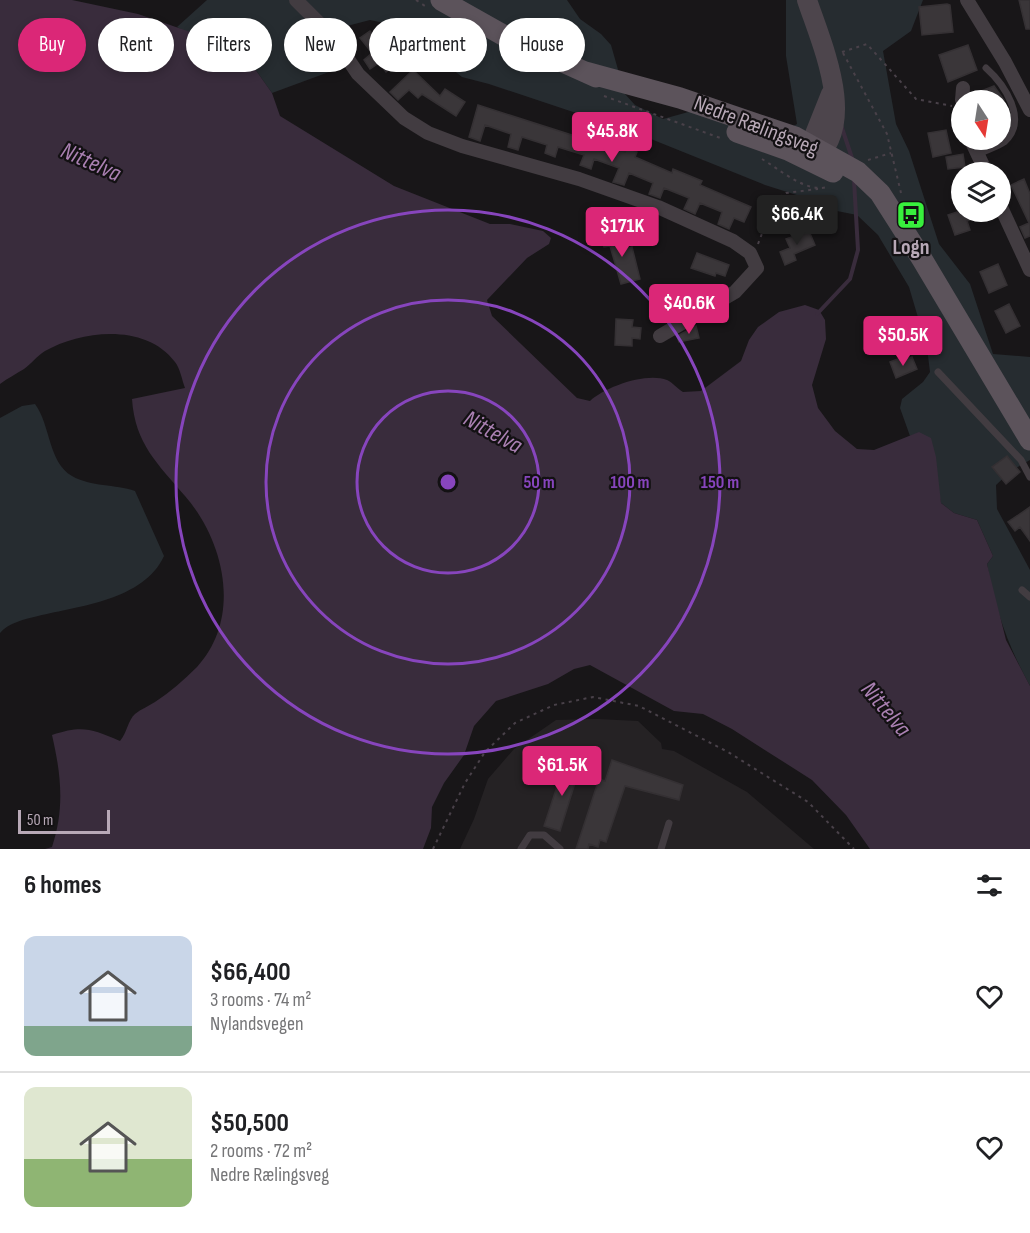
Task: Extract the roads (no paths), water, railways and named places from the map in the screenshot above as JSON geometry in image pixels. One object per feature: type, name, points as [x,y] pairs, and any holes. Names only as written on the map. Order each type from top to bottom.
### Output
[{"type":"main road","name":"Nedre Rælingsveg","points":[[441,0],[503,36],[585,72],[690,101],[816,152],[899,225],[1030,440]]},
{"type":"main road","points":[[807,0],[826,59],[836,112],[835,125],[816,152]]},
{"type":"street","points":[[296,0],[333,36],[358,74],[404,118],[428,133],[462,146],[579,178],[658,207],[733,241],[750,253],[757,268],[735,292],[660,336]]},
{"type":"street","points":[[967,0],[1005,62],[1030,110]]},
{"type":"street","points":[[976,150],[982,162]]},
{"type":"street","points":[[1008,222],[1030,270]]},
{"type":"lane","points":[[978,154],[1001,143],[1014,126],[1006,90],[986,68]]},
{"type":"lane","points":[[938,372],[1021,460],[1030,477]]},
{"type":"lane","points":[[1022,590],[1030,597]]},
{"type":"lane","points":[[662,849],[669,823]]},
{"type":"lane","points":[[521,849],[530,836],[544,835],[560,849]]},
{"type":"water","name":"Nittelva","points":[[0,0],[72,0],[150,18],[98,18],[98,72],[174,72],[174,26],[186,30],[186,72],[257,72],[272,93],[280,116],[394,186],[490,224],[510,224],[543,231],[551,238],[549,244],[527,258],[487,300],[492,316],[577,398],[590,401],[615,386],[648,378],[667,380],[683,392],[701,391],[741,361],[749,340],[758,327],[779,312],[805,305],[819,310],[825,320],[826,339],[812,385],[818,408],[835,431],[857,449],[874,450],[919,432],[931,438],[936,457],[941,503],[954,513],[977,520],[993,556],[987,564],[1006,640],[1030,686],[1030,849],[870,849],[846,815],[812,780],[732,729],[703,714],[674,711],[590,665],[574,669],[548,684],[496,701],[474,726],[464,755],[444,783],[432,807],[431,828],[423,849],[45,849],[52,847],[60,805],[58,763],[52,735],[79,729],[120,741],[135,714],[161,698],[182,681],[197,667],[211,647],[220,626],[224,603],[223,580],[210,535],[199,515],[157,463],[143,441],[134,415],[132,399],[185,388],[177,365],[163,349],[131,336],[113,334],[77,338],[45,351],[24,369],[0,384]]},
{"type":"waterway","points":[[841,125],[853,161]]},
{"type":"waterway","points":[[817,314],[850,279],[858,250],[854,180]]},
{"type":"place","name":"Logn","points":[[911,215]]}]
